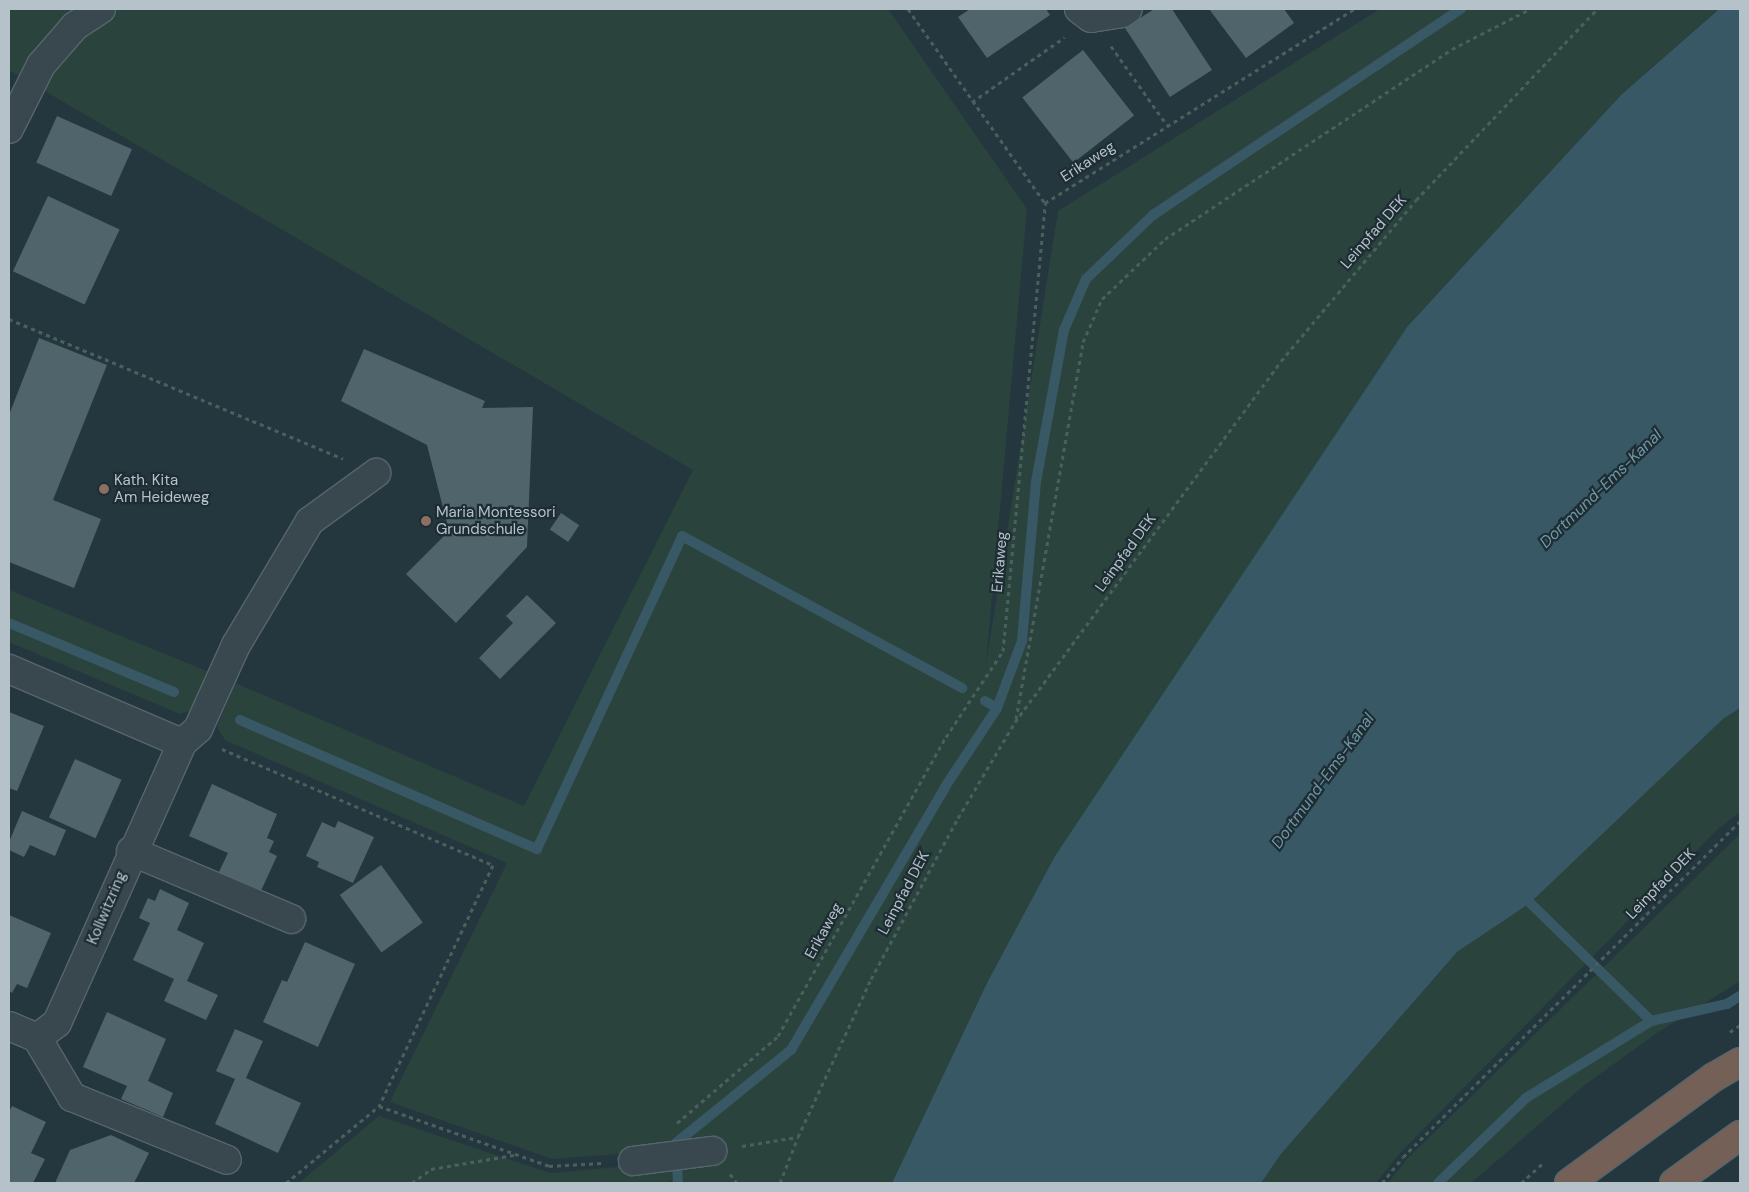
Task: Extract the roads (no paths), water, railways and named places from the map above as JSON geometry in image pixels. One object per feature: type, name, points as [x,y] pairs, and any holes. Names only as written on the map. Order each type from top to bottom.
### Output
[{"type":"highway","points":[[1569,1183],[1714,1078],[1740,1062]]},
{"type":"highway","points":[[1674,1183],[1740,1135]]},
{"type":"street","points":[[9,129],[41,65],[75,26],[100,9]]},
{"type":"street","points":[[1085,14],[1122,13],[1128,9]]},
{"type":"street","name":"Kollwitzring","points":[[37,1038],[57,1024],[132,851],[182,743],[198,729],[236,645],[310,521],[376,473]]},
{"type":"street","points":[[9,668],[182,743]]},
{"type":"street","points":[[132,851],[291,919]]},
{"type":"street","points":[[9,1026],[37,1038],[72,1097],[227,1160]]},
{"type":"street","points":[[633,1161],[712,1150]]},
{"type":"water","name":"Dortmund-Ems-Kanal","points":[[1719,9],[1740,9],[1740,708],[1723,719],[1530,903],[1457,952],[1281,1154],[1261,1183],[892,1183],[988,981],[1055,856],[1407,327],[1621,95]]},
{"type":"waterway","points":[[678,1183],[676,1143],[791,1050],[945,787],[997,708],[1022,641],[1036,482],[1064,330],[1086,279],[1153,215],[1461,9]]},
{"type":"waterway","points":[[240,720],[537,849],[682,536],[962,688]]},
{"type":"waterway","points":[[9,623],[174,692]]},
{"type":"waterway","points":[[985,701],[997,708]]},
{"type":"waterway","points":[[1521,894],[1651,1021]]},
{"type":"waterway","points":[[1438,1183],[1526,1098],[1651,1021],[1727,1004],[1740,996]]},
{"type":"place","name":"Kath. Kita Am Heideweg","points":[[104,489]]},
{"type":"place","name":"Maria Montessori Grundschule","points":[[426,521]]}]
